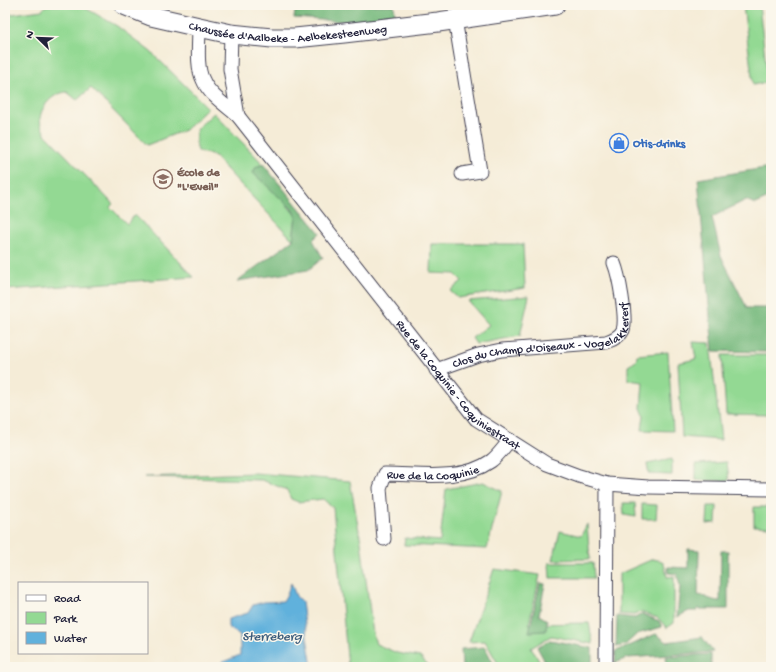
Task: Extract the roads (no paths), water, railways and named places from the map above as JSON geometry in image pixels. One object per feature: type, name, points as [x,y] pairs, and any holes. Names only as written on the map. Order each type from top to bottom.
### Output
[{"type":"main road","name":"Chaussée d'Aalbeke - Aelbekesteenweg","points":[[124,5],[151,16],[199,27],[231,34],[272,38],[295,38],[455,19],[555,5]]},
{"type":"street","points":[[455,19],[480,171],[462,174]]},
{"type":"street","name":"Rue de la Coquinie - Coquiniestraat","points":[[199,27],[200,67],[202,80],[207,88],[238,116],[476,419],[547,464],[579,476],[607,484],[648,487],[771,489]]},
{"type":"street","name":"Rue de la Coquinie - Coquiniestraat","points":[[231,34],[230,69],[238,116]]},
{"type":"street","name":"Clos du Champ d'Oiseaux - Vogelakkererf","points":[[436,370],[478,355],[502,350],[606,342],[614,340],[622,331],[624,321],[619,273],[614,263]]},
{"type":"street","name":"Rue de la Coquinie","points":[[384,539],[380,488],[385,474],[447,475],[474,470],[492,460],[510,440]]},
{"type":"street","points":[[606,667],[607,484]]},
{"type":"water","name":"Sterreberg","points":[[291,583],[296,596],[302,602],[312,667],[211,667],[240,655],[240,635],[228,627],[228,619],[248,613],[253,605],[264,602],[283,601]]},
{"type":"place","name":"Otis-drinks","points":[[619,143]]},
{"type":"place","name":"École de \"L'Eveil\"","points":[[163,179]]}]
